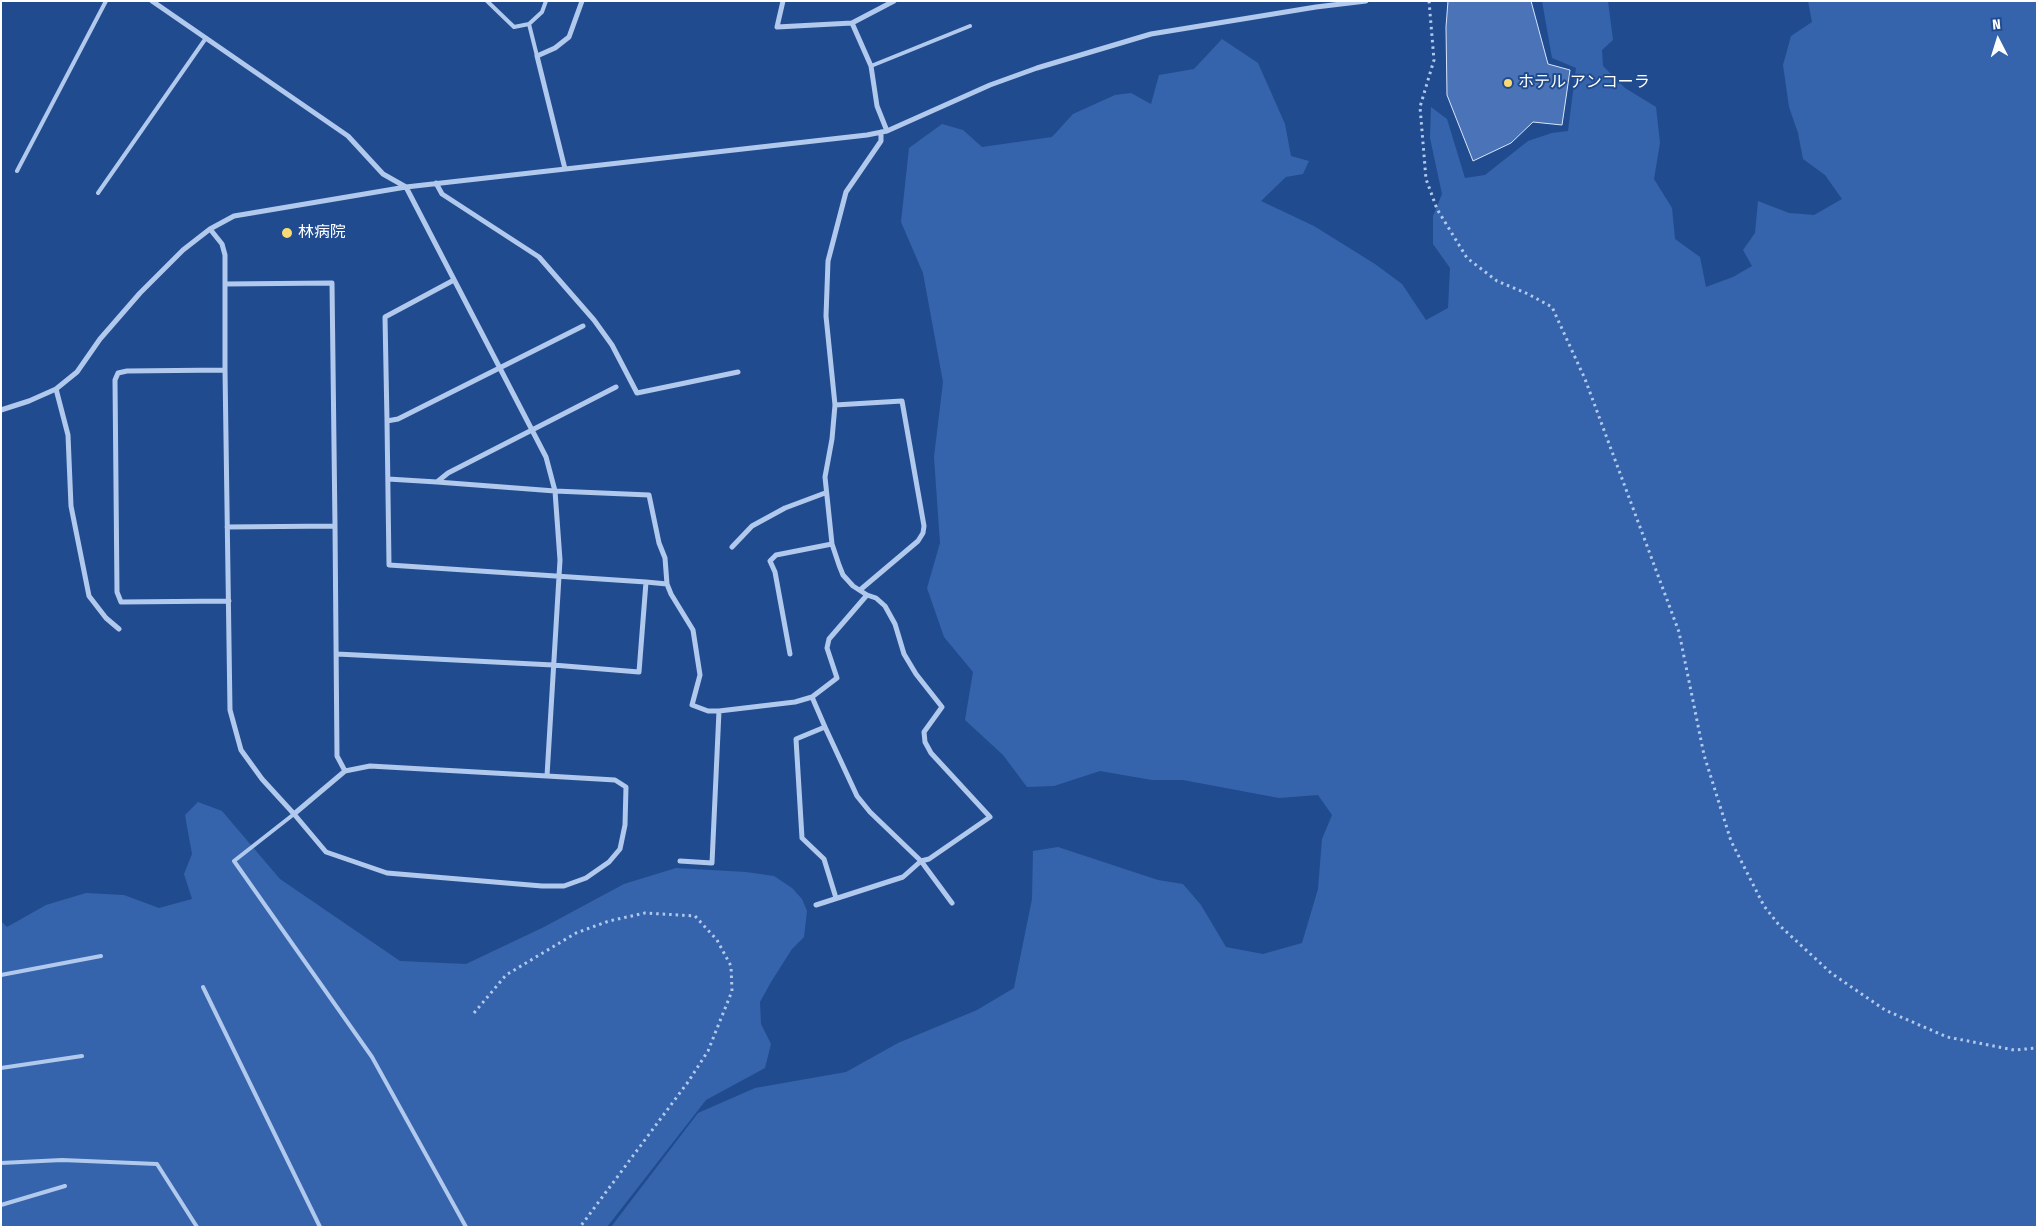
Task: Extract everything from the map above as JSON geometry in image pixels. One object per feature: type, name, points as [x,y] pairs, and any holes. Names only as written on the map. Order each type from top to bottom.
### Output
[{"type":"street","points":[[152,1],[348,136],[383,174],[406,187],[546,457],[554,491],[560,560],[548,776]]},
{"type":"street","points":[[565,169],[537,56],[556,48],[569,36],[582,1]]},
{"type":"street","points":[[782,1],[777,27],[852,23],[894,1]]},
{"type":"street","points":[[1,410],[29,401],[56,389],[77,372],[100,339],[140,293],[183,250],[210,229],[234,216],[406,187],[884,131],[990,85],[1037,68],[1151,34],[1318,4],[1366,1]]},
{"type":"street","points":[[816,905],[903,877],[921,861],[929,859],[990,816],[928,748],[924,732],[942,707],[916,674],[904,654],[895,624],[885,606],[876,598],[866,595],[843,576],[832,544],[824,477],[832,439],[835,405],[826,316],[828,260],[846,192],[881,141],[884,131],[877,106],[871,66],[864,45],[852,23]]},
{"type":"street","points":[[436,184],[442,194],[539,258],[594,320],[612,345],[637,392],[738,372]]},
{"type":"street","points":[[210,229],[222,244],[225,255],[230,710],[241,750],[262,779],[326,852],[387,873],[542,886],[564,886],[586,878],[608,862],[620,849],[625,825],[626,786],[615,780],[370,766],[345,771],[294,814]]},
{"type":"street","points":[[454,280],[385,317],[389,565],[667,584]]},
{"type":"street","points":[[225,284],[332,283],[337,756],[345,771]]},
{"type":"street","points":[[387,421],[398,419],[583,326]]},
{"type":"street","points":[[225,370],[128,371],[118,373],[115,380],[117,592],[121,602],[228,601]]},
{"type":"street","points":[[437,482],[448,473],[616,387]]},
{"type":"street","points":[[56,389],[68,435],[71,506],[89,596],[106,618],[118,629]]},
{"type":"street","points":[[835,405],[902,401],[924,526],[923,533],[918,540],[860,590]]},
{"type":"street","points":[[388,479],[554,491],[649,495],[659,543],[665,558],[667,584],[671,594],[694,630],[700,674],[692,704],[708,711],[795,702],[812,697],[837,678],[827,648],[829,639],[866,595]]},
{"type":"street","points":[[732,547],[752,526],[785,508],[825,493]]},
{"type":"street","points":[[227,527],[336,526]]},
{"type":"street","points":[[790,654],[775,572],[770,561],[776,555],[832,544]]},
{"type":"street","points":[[337,654],[553,665],[639,672],[646,582]]},
{"type":"street","points":[[812,697],[857,796],[870,812],[921,861],[952,903]]},
{"type":"street","points":[[680,861],[712,863],[719,711]]},
{"type":"street","points":[[826,726],[796,739],[802,838],[824,859],[836,898]]},
{"type":"lane","points":[[17,171],[106,1]]},
{"type":"lane","points":[[487,1],[514,27],[529,24],[542,12],[546,1]]},
{"type":"lane","points":[[529,24],[537,56]]},
{"type":"lane","points":[[871,66],[970,26]]},
{"type":"lane","points":[[98,193],[206,38]]},
{"type":"lane","points":[[294,814],[234,861],[372,1057],[466,1227]]},
{"type":"lane","points":[[1,975],[101,956]]},
{"type":"lane","points":[[203,987],[320,1227]]},
{"type":"lane","points":[[1,1068],[82,1056]]},
{"type":"lane","points":[[1,1163],[62,1160],[157,1164],[198,1227]]},
{"type":"lane","points":[[1,1205],[65,1186]]},
{"type":"path","points":[[1429,1],[1434,60],[1420,107],[1426,179],[1437,210],[1467,258],[1497,280],[1528,294],[1552,308],[1585,379],[1679,632],[1704,756],[1730,841],[1764,906],[1779,925],[1831,974],[1885,1010],[1947,1037],[2014,1050],[2037,1048]]},
{"type":"path","points":[[474,1013],[506,975],[576,934],[609,921],[645,913],[695,916],[717,940],[731,966],[732,991],[708,1051],[688,1082],[580,1227]]},
{"type":"shaded area","points":[[1542,1],[1608,1],[1613,40],[1602,50],[1603,66],[1625,88],[1656,107],[1660,143],[1654,179],[1672,208],[1675,239],[1700,257],[1706,287],[1733,277],[1752,266],[1743,250],[1755,233],[1758,201],[1789,213],[1814,215],[1842,199],[1825,175],[1803,159],[1798,133],[1789,107],[1783,65],[1791,36],[1812,22],[1808,1],[2037,1],[2037,1227],[611,1227],[698,1113],[755,1088],[846,1072],[898,1043],[977,1010],[1014,988],[1032,899],[1033,851],[1058,847],[1158,880],[1183,884],[1201,905],[1226,947],[1263,954],[1302,943],[1318,889],[1322,839],[1332,815],[1318,795],[1279,798],[1183,780],[1152,780],[1100,771],[1054,786],[1027,787],[1003,755],[965,720],[973,672],[944,637],[927,588],[940,543],[934,457],[943,382],[923,273],[901,222],[909,148],[942,124],[963,130],[982,147],[1052,137],[1073,114],[1115,95],[1131,93],[1151,104],[1159,75],[1194,69],[1222,39],[1258,63],[1285,124],[1291,156],[1309,161],[1303,174],[1286,177],[1261,201],[1314,226],[1375,264],[1402,284],[1426,320],[1448,308],[1450,268],[1433,244],[1433,216],[1442,194],[1430,138],[1431,107],[1447,119],[1465,178],[1485,175],[1528,141],[1552,133],[1568,131],[1576,68],[1552,58]]},
{"type":"shaded area","points":[[198,802],[222,811],[280,879],[400,961],[466,964],[544,927],[624,884],[676,868],[746,872],[774,876],[792,888],[802,899],[807,911],[804,937],[792,949],[760,1002],[761,1024],[771,1044],[765,1068],[706,1100],[607,1227],[1,1227],[1,921],[7,927],[46,905],[86,893],[124,895],[159,908],[192,899],[184,874],[192,854],[185,815]]},
{"type":"building","name":"ホテル アンコーラ","points":[[1448,1],[1531,1],[1548,64],[1570,70],[1562,125],[1533,122],[1511,143],[1473,161],[1447,95],[1446,27]]},
{"type":"place","name":"ホテル アンコーラ","points":[[1508,83]]},
{"type":"place","name":"林病院","points":[[287,233]]}]
